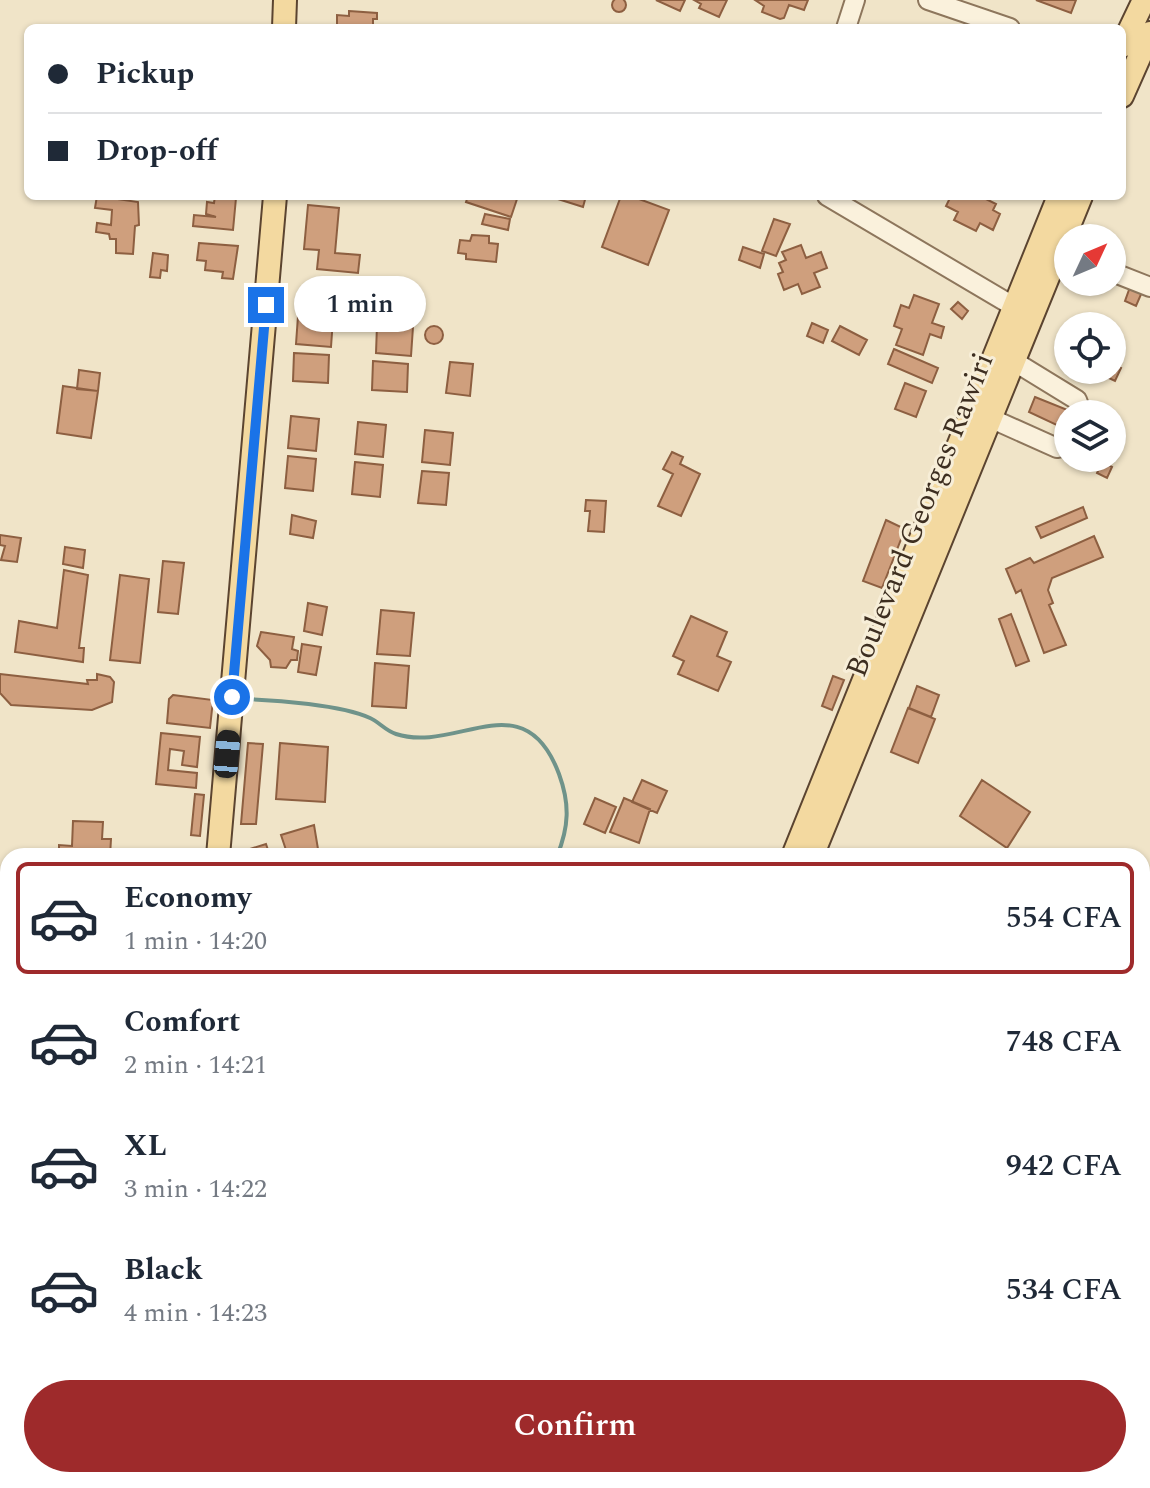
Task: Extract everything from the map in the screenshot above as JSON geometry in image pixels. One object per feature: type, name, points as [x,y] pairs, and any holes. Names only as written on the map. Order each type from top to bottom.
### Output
[{"type":"main road","points":[[284,24],[285,0]]},
{"type":"main road","points":[[1126,38],[1144,0]]},
{"type":"main road","points":[[1126,87],[1150,33]]},
{"type":"main road","points":[[219,848],[275,200]]},
{"type":"main road","name":"Boulevard Georges Rawiri","points":[[796,848],[1057,200]]},
{"type":"main road","name":"Boulevard Georges Rawiri","points":[[1072,224],[1080,200]]},
{"type":"main road","name":"Boulevard Georges Rawiri","points":[[815,848],[990,418],[1054,274]]},
{"type":"street","points":[[847,24],[855,0]]},
{"type":"street","points":[[928,0],[998,24]]},
{"type":"street","points":[[834,200],[1013,306]]},
{"type":"street","points":[[1126,278],[1150,287]]},
{"type":"street","points":[[1015,362],[1077,400]]},
{"type":"street","points":[[990,418],[1054,447]]},
{"type":"building","points":[[614,0],[624,0],[624,10],[614,10]]},
{"type":"building","points":[[656,0],[685,0],[680,11]]},
{"type":"building","points":[[694,0],[727,0],[719,17],[699,8],[701,4]]},
{"type":"building","points":[[755,0],[808,0],[804,10],[789,5],[784,18],[780,19],[762,12],[764,6]]},
{"type":"building","points":[[1036,0],[1076,0],[1071,13]]},
{"type":"building","points":[[349,11],[377,13],[377,19],[373,19],[373,24],[337,24],[337,15],[349,16]]},
{"type":"building","points":[[96,200],[138,202],[139,225],[135,226],[133,254],[116,253],[116,239],[110,239],[109,234],[96,232],[97,223],[111,225],[112,210],[95,208]]},
{"type":"building","points":[[214,200],[236,200],[233,230],[193,226],[194,215],[216,217],[206,214],[207,202],[214,203]]},
{"type":"building","points":[[467,200],[517,200],[511,217]]},
{"type":"building","points":[[561,200],[585,200],[583,207]]},
{"type":"building","points":[[620,200],[642,200],[669,210],[648,265],[602,247]]},
{"type":"building","points":[[949,200],[988,200],[996,204],[993,210],[1000,214],[993,230],[980,223],[976,231],[954,220],[958,212],[946,206]]},
{"type":"building","points":[[308,205],[339,208],[335,253],[360,255],[358,273],[317,269],[319,250],[304,249]]},
{"type":"building","points":[[485,214],[510,219],[508,230],[482,224]]},
{"type":"building","points":[[774,219],[790,224],[776,256],[762,251]]},
{"type":"building","points":[[472,235],[489,236],[489,243],[498,244],[496,262],[466,259],[466,254],[458,253],[460,240],[470,241]]},
{"type":"building","points":[[199,243],[238,246],[233,279],[222,278],[223,272],[205,270],[206,261],[197,260]]},
{"type":"building","points":[[801,245],[806,258],[821,252],[827,268],[814,273],[820,287],[802,294],[798,284],[784,290],[778,274],[783,272],[779,263],[786,260],[782,252]]},
{"type":"building","points":[[743,247],[764,254],[760,268],[739,260]]},
{"type":"building","points":[[153,253],[168,255],[167,271],[161,270],[160,278],[150,277]]},
{"type":"building","points":[[1130,287],[1142,292],[1136,306],[1125,301]]},
{"type":"building","points":[[914,295],[939,304],[932,323],[944,327],[941,338],[930,334],[923,355],[896,345],[902,329],[894,326],[901,305],[909,308]]},
{"type":"building","points":[[958,302],[968,311],[962,319],[951,309]]},
{"type":"building","points":[[298,316],[333,319],[331,347],[296,344]]},
{"type":"building","points":[[812,323],[828,330],[823,343],[807,336]]},
{"type":"building","points":[[377,325],[413,327],[411,356],[376,353]]},
{"type":"building","points":[[434,326],[443,335],[434,344],[425,335]]},
{"type":"building","points":[[840,326],[867,340],[859,355],[832,341]]},
{"type":"building","points":[[894,349],[938,368],[932,383],[888,364]]},
{"type":"building","points":[[294,353],[329,355],[328,383],[293,381]]},
{"type":"building","points":[[373,361],[408,364],[407,392],[372,390]]},
{"type":"building","points":[[450,362],[473,364],[470,396],[446,393]]},
{"type":"building","points":[[79,370],[100,373],[98,391],[77,389]]},
{"type":"building","points":[[905,383],[926,391],[916,417],[895,409]]},
{"type":"building","points":[[63,386],[98,391],[91,438],[57,433]]},
{"type":"building","points":[[1035,397],[1054,405],[1054,424],[1029,412]]},
{"type":"building","points":[[291,416],[319,419],[316,451],[288,448]]},
{"type":"building","points":[[358,422],[386,425],[383,457],[355,454]]},
{"type":"building","points":[[425,430],[453,433],[450,465],[422,462]]},
{"type":"building","points":[[672,452],[683,457],[680,464],[700,474],[681,516],[658,506],[673,474],[663,469]]},
{"type":"building","points":[[288,456],[316,459],[313,491],[285,488]]},
{"type":"building","points":[[355,462],[383,465],[380,497],[352,494]]},
{"type":"building","points":[[422,471],[449,473],[446,505],[418,503]]},
{"type":"building","points":[[1097,472],[1110,472],[1107,478]]},
{"type":"building","points":[[586,500],[606,501],[604,532],[588,531],[590,511],[585,511]]},
{"type":"building","points":[[1083,507],[1087,518],[1041,538],[1036,527]]},
{"type":"building","points":[[292,515],[316,521],[313,538],[290,534]]},
{"type":"building","points":[[886,520],[905,529],[882,588],[863,581]]},
{"type":"building","points":[[0,535],[21,538],[17,562],[1,560],[5,546],[0,545]]},
{"type":"building","points":[[1094,536],[1103,557],[1052,578],[1048,590],[1053,603],[1049,605],[1066,645],[1044,653],[1021,590],[1016,593],[1006,569],[1030,558],[1034,563]]},
{"type":"building","points":[[65,547],[85,550],[83,568],[63,564]]},
{"type":"building","points":[[163,561],[184,563],[178,614],[158,612]]},
{"type":"building","points":[[64,570],[88,575],[79,648],[84,648],[83,662],[15,652],[19,621],[57,628]]},
{"type":"building","points":[[120,575],[149,579],[140,663],[110,660]]},
{"type":"building","points":[[308,603],[327,607],[322,635],[304,631]]},
{"type":"building","points":[[381,610],[414,613],[410,656],[377,654]]},
{"type":"building","points":[[1011,614],[1029,661],[1016,666],[999,619]]},
{"type":"building","points":[[691,616],[727,632],[717,656],[731,662],[718,691],[678,674],[684,661],[673,656]]},
{"type":"building","points":[[261,632],[294,637],[292,649],[298,651],[297,660],[291,660],[286,668],[271,667],[270,660],[257,646]]},
{"type":"building","points":[[302,644],[321,647],[316,675],[298,672]]},
{"type":"building","points":[[375,663],[409,666],[406,708],[372,706]]},
{"type":"building","points":[[0,674],[88,684],[87,680],[97,680],[97,674],[110,677],[114,682],[112,702],[92,710],[11,705],[0,693]]},
{"type":"building","points":[[833,676],[844,680],[832,710],[822,706]]},
{"type":"building","points":[[917,686],[939,695],[931,717],[909,708]]},
{"type":"building","points":[[173,695],[213,700],[210,728],[167,723],[169,699]]},
{"type":"building","points":[[908,708],[935,719],[918,763],[891,752]]},
{"type":"building","points":[[161,733],[200,737],[197,767],[182,765],[184,751],[170,749],[168,770],[197,773],[196,788],[156,784]]},
{"type":"building","points":[[248,743],[263,744],[256,824],[241,824]]},
{"type":"building","points":[[280,743],[328,747],[325,802],[276,799]]},
{"type":"building","points":[[642,780],[667,791],[657,813],[632,802]]},
{"type":"building","points":[[982,780],[1030,812],[1007,848],[960,816]]},
{"type":"building","points":[[195,794],[204,795],[200,836],[191,835]]},
{"type":"building","points":[[595,798],[616,807],[605,833],[584,824]]},
{"type":"building","points":[[624,798],[650,809],[639,843],[610,832]]},
{"type":"building","points":[[73,821],[103,822],[102,839],[111,839],[110,848],[59,848],[59,845],[72,846]]},
{"type":"building","points":[[314,825],[318,848],[285,848],[281,835]]},
{"type":"waterway","points":[[244,699],[291,702],[358,713],[396,734],[419,738],[487,726],[508,725],[527,731],[544,746],[563,785],[567,815],[560,848]]},
{"type":"route","points":[[232,697],[266,305]]}]
